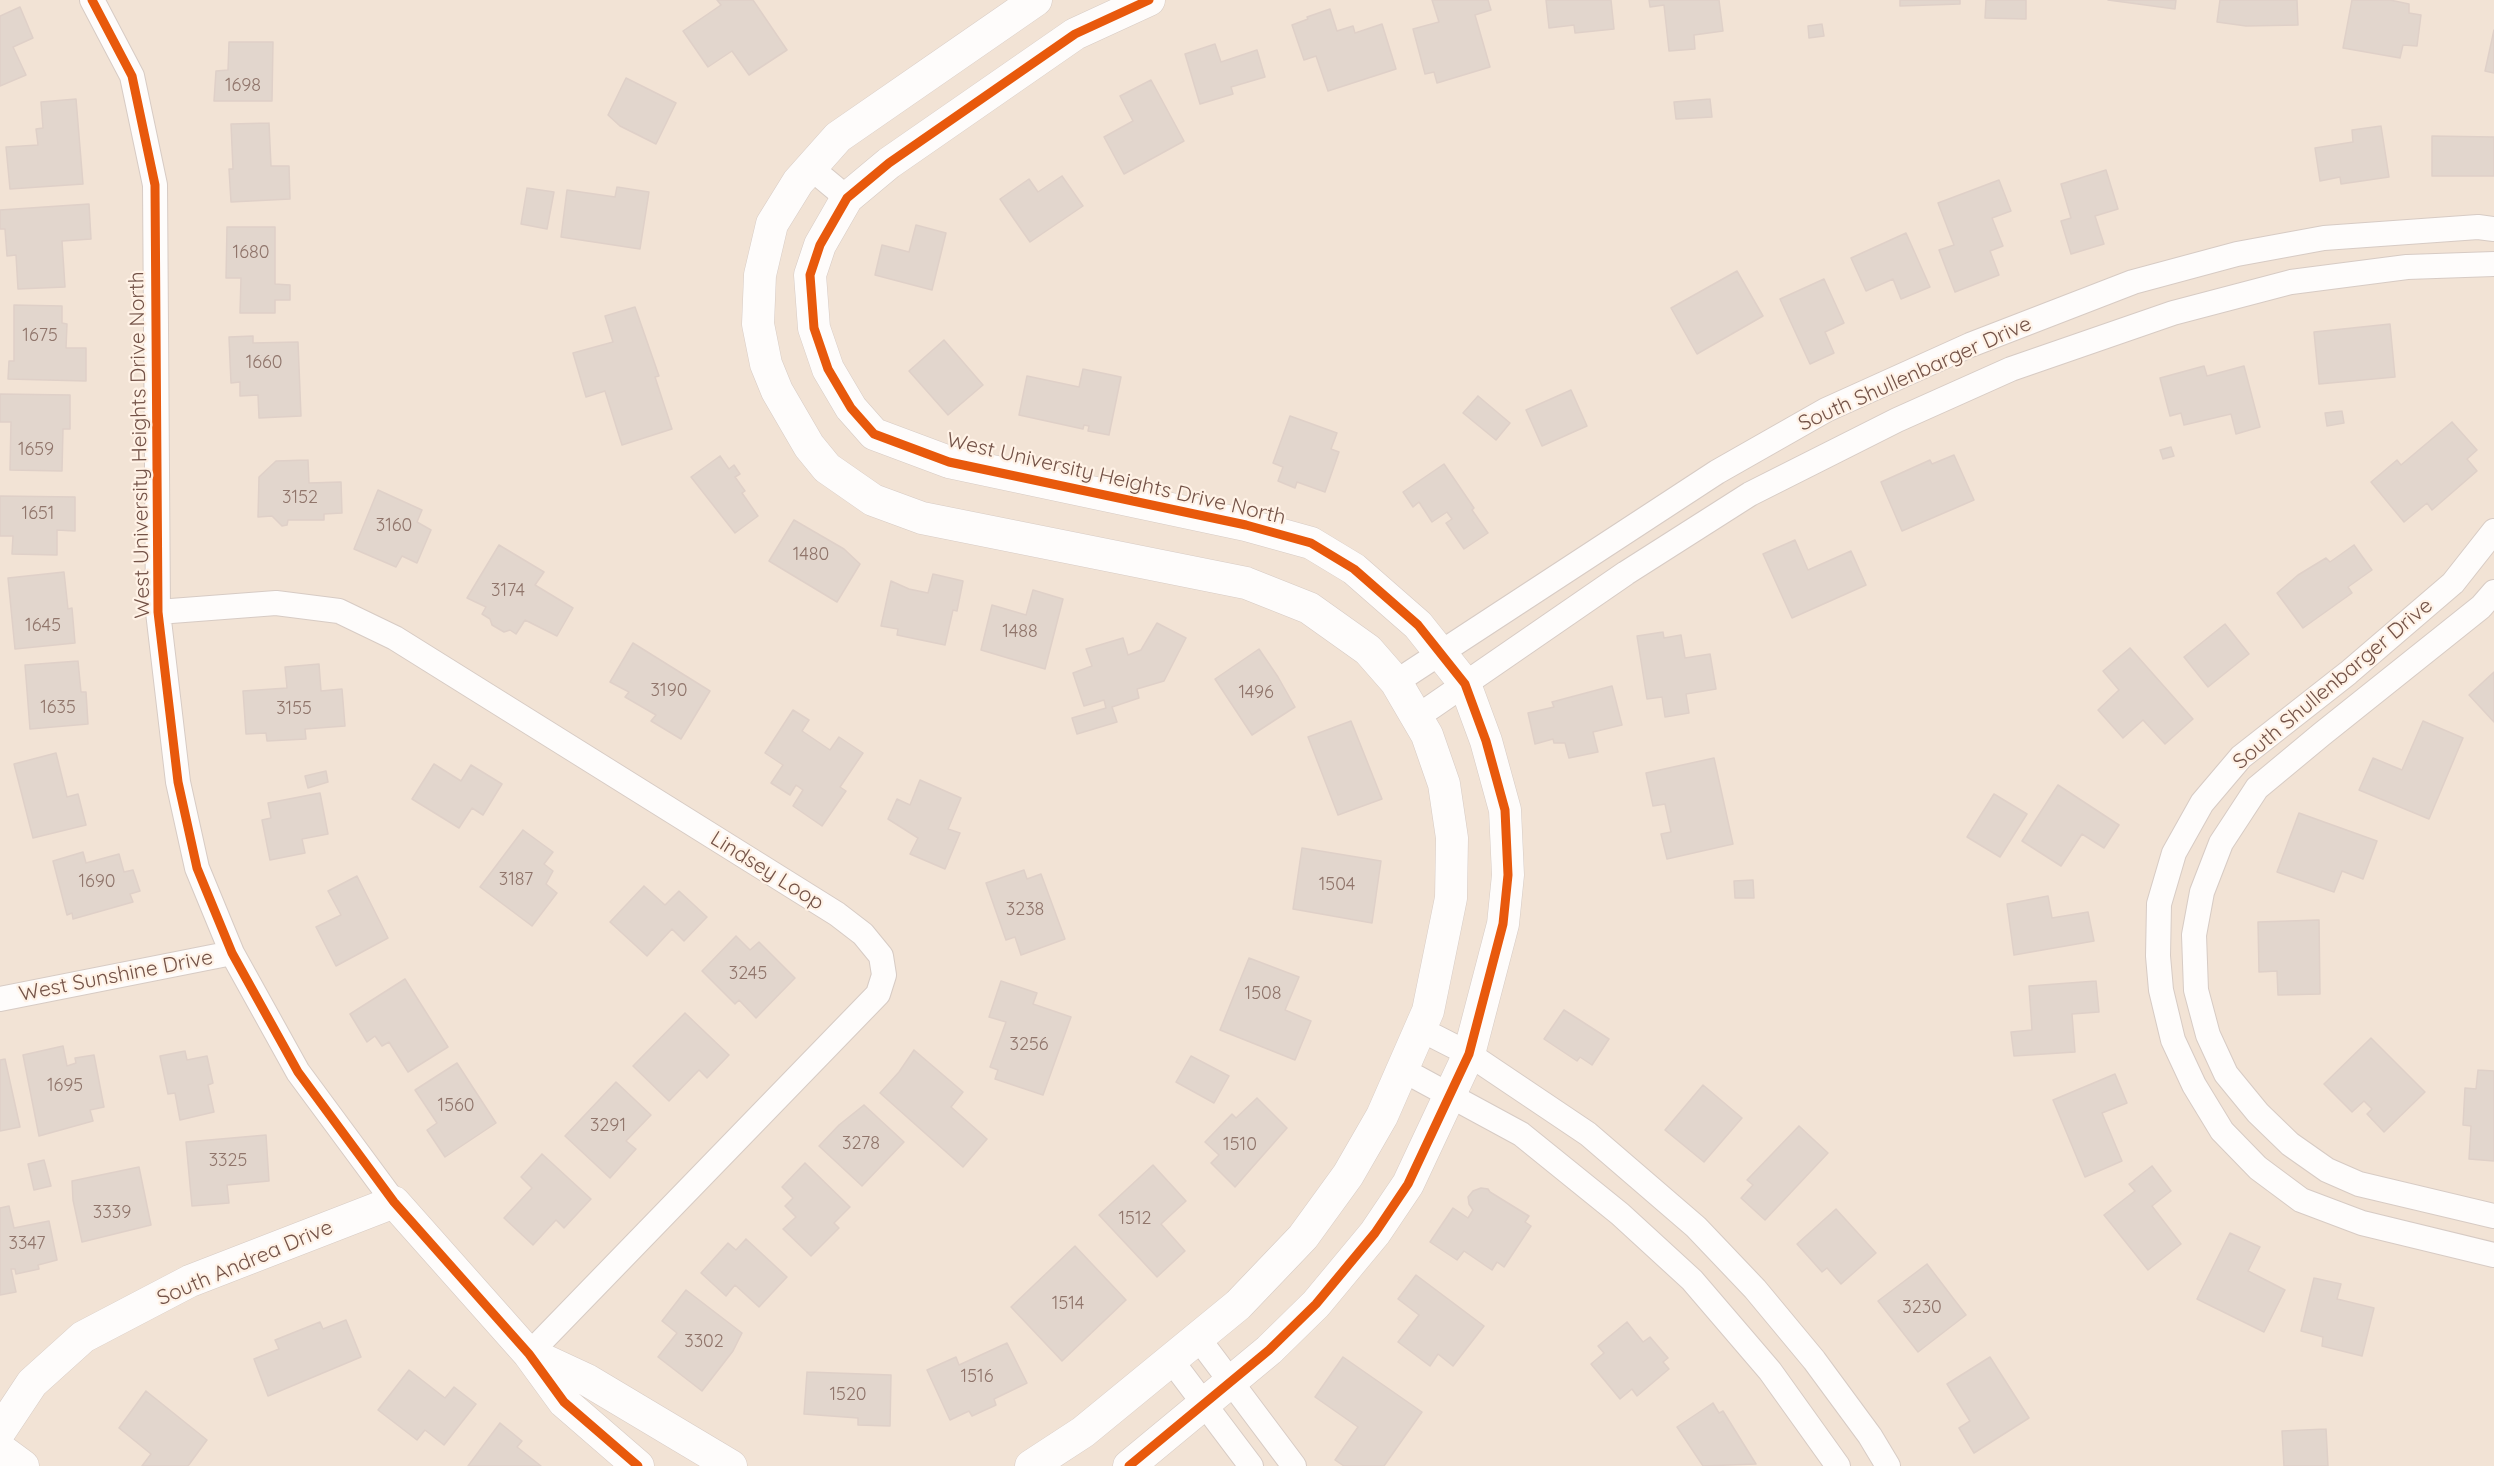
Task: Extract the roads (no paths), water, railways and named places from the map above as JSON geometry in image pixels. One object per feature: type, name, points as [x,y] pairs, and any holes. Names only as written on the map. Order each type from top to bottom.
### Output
[{"type":"street","name":"West University Heights Drive North","points":[[92,0],[132,76],[155,185],[158,612],[178,782],[198,868],[232,953],[298,1072],[394,1202],[529,1354],[564,1402],[638,1466]]},
{"type":"street","points":[[1031,1466],[1083,1432],[1238,1305],[1303,1237],[1348,1175],[1382,1116],[1428,1011],[1451,898],[1452,838],[1444,784],[1427,735],[1396,682],[1368,650],[1309,608],[1246,583],[921,519],[873,500],[827,468],[809,446],[777,391],[766,364],[758,324],[760,275],[772,224],[798,182],[838,137],[1036,0]]},
{"type":"street","name":"West University Heights Drive North","points":[[1129,1466],[1269,1350],[1316,1304],[1375,1233],[1408,1184],[1469,1054],[1503,924],[1508,875],[1505,810],[1486,741],[1465,684],[1418,625],[1354,569],[1311,543],[1246,525],[949,462],[874,434],[851,408],[828,369],[814,328],[810,275],[820,245],[847,198],[889,163],[1075,34],[1149,0]]},
{"type":"street","points":[[811,168],[847,198]]},
{"type":"street","name":"South Shullenbarger Drive","points":[[1396,682],[1717,472],[1826,410],[1970,345],[2133,282],[2237,254],[2324,238],[2478,227],[2494,229]]},
{"type":"street","name":"South Shullenbarger Drive","points":[[1417,717],[1626,573],[1750,494],[1897,420],[2011,369],[2173,313],[2291,282],[2407,267],[2494,264]]},
{"type":"street","name":"South Shullenbarger Drive","points":[[2494,531],[2452,583],[2348,673],[2241,757],[2202,803],[2174,853],[2159,904],[2158,956],[2161,990],[2173,1040],[2181,1058],[2194,1085],[2222,1131],[2258,1168],[2301,1200],[2362,1223],[2494,1255]]},
{"type":"street","name":"South Shullenbarger Drive","points":[[2494,592],[2481,608],[2257,788],[2221,843],[2202,892],[2194,935],[2196,990],[2208,1035],[2226,1074],[2266,1121],[2290,1144],[2327,1170],[2359,1184],[2494,1216]]},
{"type":"street","name":"Lindsey Loop","points":[[158,612],[276,603],[339,611],[394,638],[837,914],[863,934],[881,956],[884,975],[878,994],[529,1354]]},
{"type":"street","name":"West Sunshine Drive","points":[[0,999],[232,953]]},
{"type":"street","points":[[1420,1029],[1469,1054],[1588,1134],[1696,1227],[1755,1289],[1814,1360],[1870,1436],[1888,1466]]},
{"type":"street","points":[[1403,1070],[1521,1134],[1620,1214],[1692,1280],[1770,1371],[1838,1466]]},
{"type":"street","name":"South Andrea Drive","points":[[0,1431],[32,1383],[83,1337],[190,1281],[394,1202]]},
{"type":"street","points":[[1198,1338],[1294,1466]]},
{"type":"street","name":"West University Heights Drive North","points":[[529,1354],[586,1380],[731,1466]]},
{"type":"street","points":[[1171,1360],[1251,1466]]},
{"type":"street","points":[[0,1449],[23,1466]]}]
